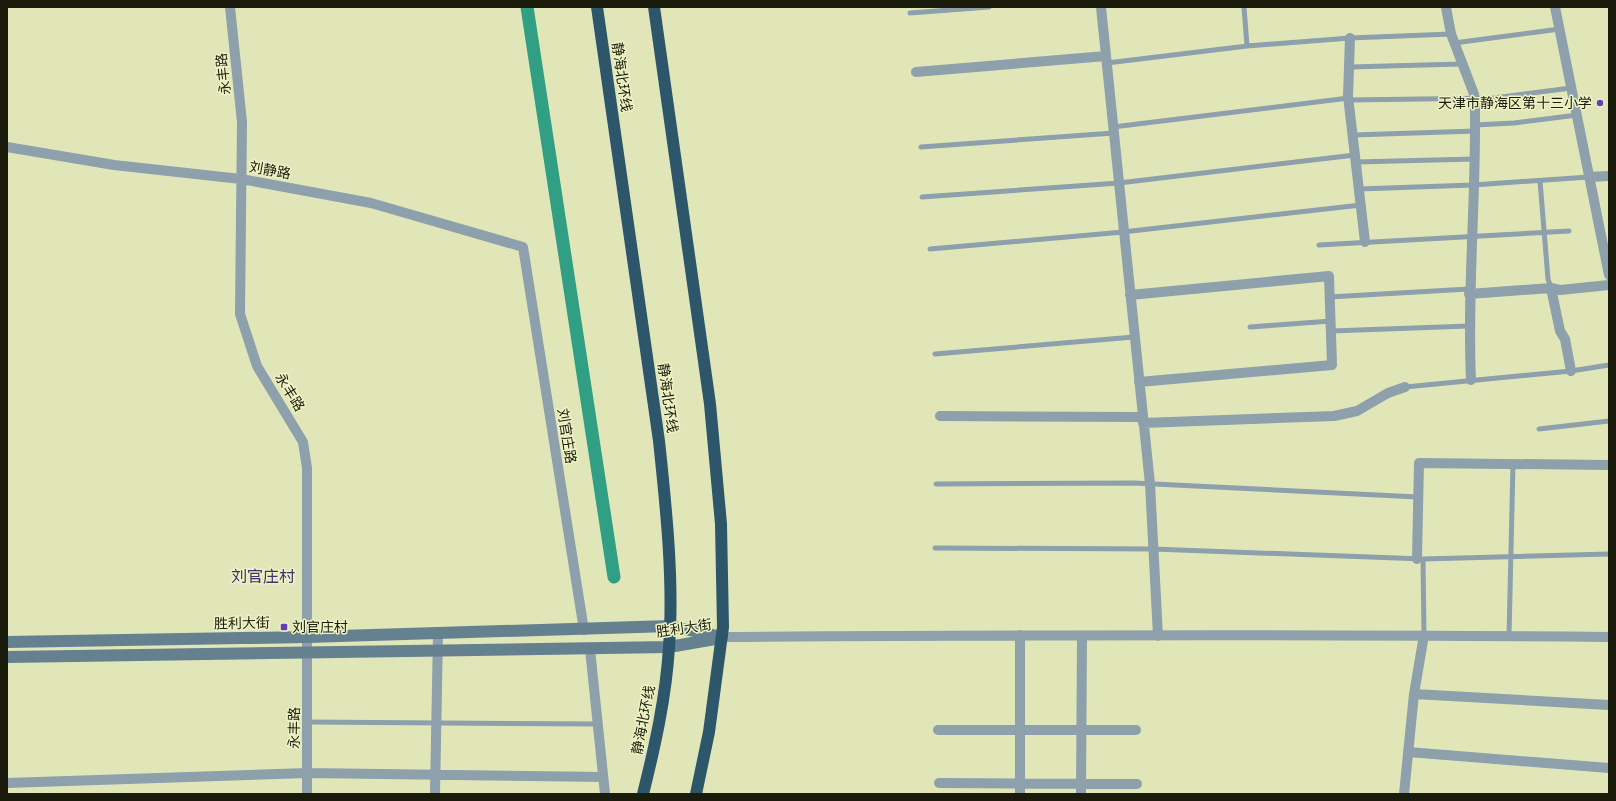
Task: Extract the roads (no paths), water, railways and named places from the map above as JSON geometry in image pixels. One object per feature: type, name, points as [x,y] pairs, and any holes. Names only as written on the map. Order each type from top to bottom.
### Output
[{"type":"highway","name":"静海北环线","points":[[597,7],[659,441],[666,504],[670,647],[659,720],[643,794]]},
{"type":"highway","points":[[654,7],[710,404],[721,524],[723,605],[722,637],[709,732],[696,794]]},
{"type":"main road","name":"胜利大街","points":[[7,642],[308,637],[584,630],[670,626],[722,637]]},
{"type":"main road","name":"胜利大街","points":[[7,657],[308,652],[438,652],[670,647],[722,637]]},
{"type":"street","name":"永丰路","points":[[230,7],[242,122],[240,314],[257,366],[303,442],[307,468],[307,794]]},
{"type":"street","points":[[1102,7],[1138,382],[1150,484],[1158,636]]},
{"type":"street","points":[[1446,7],[1452,39],[1474,98],[1476,128],[1473,185],[1473,237],[1469,291],[1470,380]]},
{"type":"street","points":[[1555,7],[1609,275]]},
{"type":"street","points":[[1350,38],[1349,99],[1365,242]]},
{"type":"street","points":[[916,72],[1107,60]]},
{"type":"street","name":"刘静路","points":[[7,147],[114,165],[241,179],[371,203],[523,247]]},
{"type":"street","points":[[1589,177],[1609,176]]},
{"type":"street","name":"刘官庄路","points":[[523,247],[584,630]]},
{"type":"street","points":[[1130,295],[1328,276],[1330,297],[1332,365],[1138,382]]},
{"type":"street","points":[[1469,291],[1551,288],[1560,290],[1609,285]]},
{"type":"street","points":[[1551,288],[1560,332],[1565,338],[1571,371]]},
{"type":"street","points":[[940,416],[1142,420],[1334,416],[1357,411],[1388,393],[1405,387]]},
{"type":"street","points":[[1420,559],[1418,497],[1419,464],[1609,465]]},
{"type":"street","points":[[435,794],[438,633]]},
{"type":"street","points":[[1020,635],[1020,794]]},
{"type":"street","points":[[722,637],[1020,635],[1082,637],[1424,635],[1609,637]]},
{"type":"street","points":[[1404,794],[1414,694],[1424,635]]},
{"type":"street","points":[[1081,794],[1082,637]]},
{"type":"street","points":[[590,649],[605,794]]},
{"type":"street","points":[[1414,694],[1609,705]]},
{"type":"street","points":[[938,730],[1136,730]]},
{"type":"street","points":[[1408,752],[1609,768]]},
{"type":"street","points":[[7,783],[307,773],[603,777]]},
{"type":"street","points":[[939,783],[1137,784]]},
{"type":"lane","points":[[910,13],[989,7]]},
{"type":"lane","points":[[1244,7],[1247,46]]},
{"type":"lane","points":[[1107,60],[1247,46],[1350,38],[1452,39],[1560,29]]},
{"type":"lane","points":[[1350,67],[1461,64]]},
{"type":"lane","points":[[921,147],[1113,130],[1349,99],[1474,98],[1571,88]]},
{"type":"lane","points":[[1353,135],[1476,128],[1577,115]]},
{"type":"lane","points":[[922,197],[1119,183],[1356,158],[1475,158]]},
{"type":"lane","points":[[1359,189],[1473,185],[1589,177]]},
{"type":"lane","points":[[1540,181],[1548,279],[1551,288]]},
{"type":"lane","points":[[930,249],[1123,232],[1361,205]]},
{"type":"lane","points":[[1319,245],[1569,231]]},
{"type":"lane","points":[[1330,297],[1469,291]]},
{"type":"lane","points":[[1250,327],[1469,326]]},
{"type":"lane","points":[[935,354],[1134,336]]},
{"type":"lane","points":[[1405,387],[1609,366]]},
{"type":"lane","points":[[1539,429],[1609,421]]},
{"type":"lane","points":[[1509,636],[1513,464]]},
{"type":"lane","points":[[936,484],[1134,483],[1418,497]]},
{"type":"lane","points":[[935,548],[1153,549],[1420,559],[1609,554]]},
{"type":"lane","points":[[1420,559],[1424,635]]},
{"type":"lane","points":[[308,722],[598,724]]},
{"type":"waterway","points":[[527,7],[614,577]]},
{"type":"place","name":"天津市静海区第十三小学","points":[[1600,103]]},
{"type":"place","name":"刘官庄村","points":[[284,627]]},
{"type":"district","name":"刘官庄村","points":[[263,576]]}]
